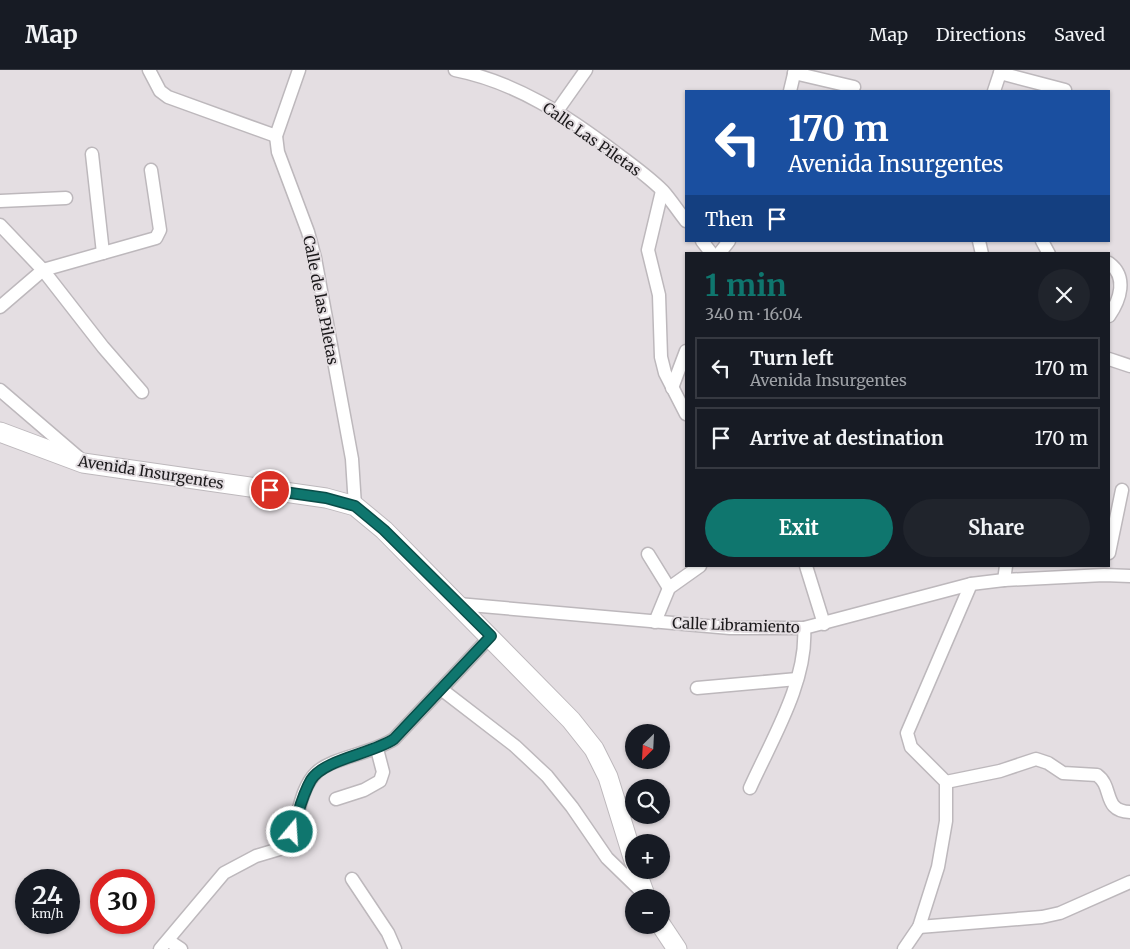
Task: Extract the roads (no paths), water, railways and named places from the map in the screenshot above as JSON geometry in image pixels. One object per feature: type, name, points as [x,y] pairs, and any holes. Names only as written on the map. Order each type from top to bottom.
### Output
[{"type":"main road","name":"Avenida Insurgentes","points":[[0,432],[83,462],[326,498],[355,506],[384,530],[491,636],[571,720],[594,749],[617,802],[626,834]]},
{"type":"main road","points":[[667,934],[677,949]]},
{"type":"street","points":[[149,70],[160,91],[168,97],[276,136],[299,70]]},
{"type":"street","name":"Calle Las Piletas","points":[[455,70],[480,72],[557,111],[607,146],[662,190],[685,220]]},
{"type":"street","points":[[557,111],[586,70]]},
{"type":"street","points":[[994,90],[1000,71],[1065,90]]},
{"type":"street","points":[[790,90],[794,72],[854,87]]},
{"type":"street","name":"Calle de las Piletas","points":[[276,136],[278,152],[308,232],[315,258],[352,459],[355,506]]},
{"type":"street","points":[[92,154],[103,253]]},
{"type":"street","points":[[0,308],[43,270],[153,240],[158,236],[160,230],[151,170]]},
{"type":"street","points":[[662,190],[648,250],[659,295],[661,357],[672,388],[685,412]]},
{"type":"street","points":[[0,201],[66,198]]},
{"type":"street","points":[[0,224],[43,270],[102,347],[142,392]]},
{"type":"street","points":[[703,242],[710,252]]},
{"type":"street","points":[[720,252],[728,242]]},
{"type":"street","points":[[1110,264],[1118,272],[1121,289],[1118,301],[1110,314]]},
{"type":"street","points":[[672,388],[685,353]]},
{"type":"street","points":[[1110,359],[1130,366]]},
{"type":"street","points":[[0,390],[83,462]]},
{"type":"street","points":[[1110,548],[1122,490]]},
{"type":"street","points":[[648,554],[668,588]]},
{"type":"street","points":[[655,622],[668,588],[699,567]]},
{"type":"street","points":[[806,567],[824,624]]},
{"type":"street","points":[[1004,580],[1006,567]]},
{"type":"street","name":"Calle Libramiento","points":[[458,604],[730,628],[804,628],[971,584],[1105,571],[1130,576]]},
{"type":"street","points":[[904,949],[920,927],[942,845],[946,821],[946,782],[911,747],[907,733],[971,584]]},
{"type":"street","points":[[750,788],[797,679],[805,652],[804,628]]},
{"type":"street","points":[[181,949],[164,945],[224,873],[256,856],[283,848],[292,832],[306,789],[315,774],[332,764],[377,749],[394,739],[491,636]]},
{"type":"street","points":[[697,688],[797,679]]},
{"type":"street","points":[[441,689],[515,746],[547,776],[572,807],[607,858],[638,889]]},
{"type":"street","points":[[336,799],[364,790],[380,781],[383,772],[377,749]]},
{"type":"street","points":[[946,782],[1000,771],[1028,760],[1042,760],[1063,773],[1098,775],[1103,781],[1112,805],[1120,811],[1130,812]]},
{"type":"street","points":[[352,879],[388,933],[395,949]]},
{"type":"street","points":[[920,927],[1042,917],[1060,913],[1130,882]]}]
